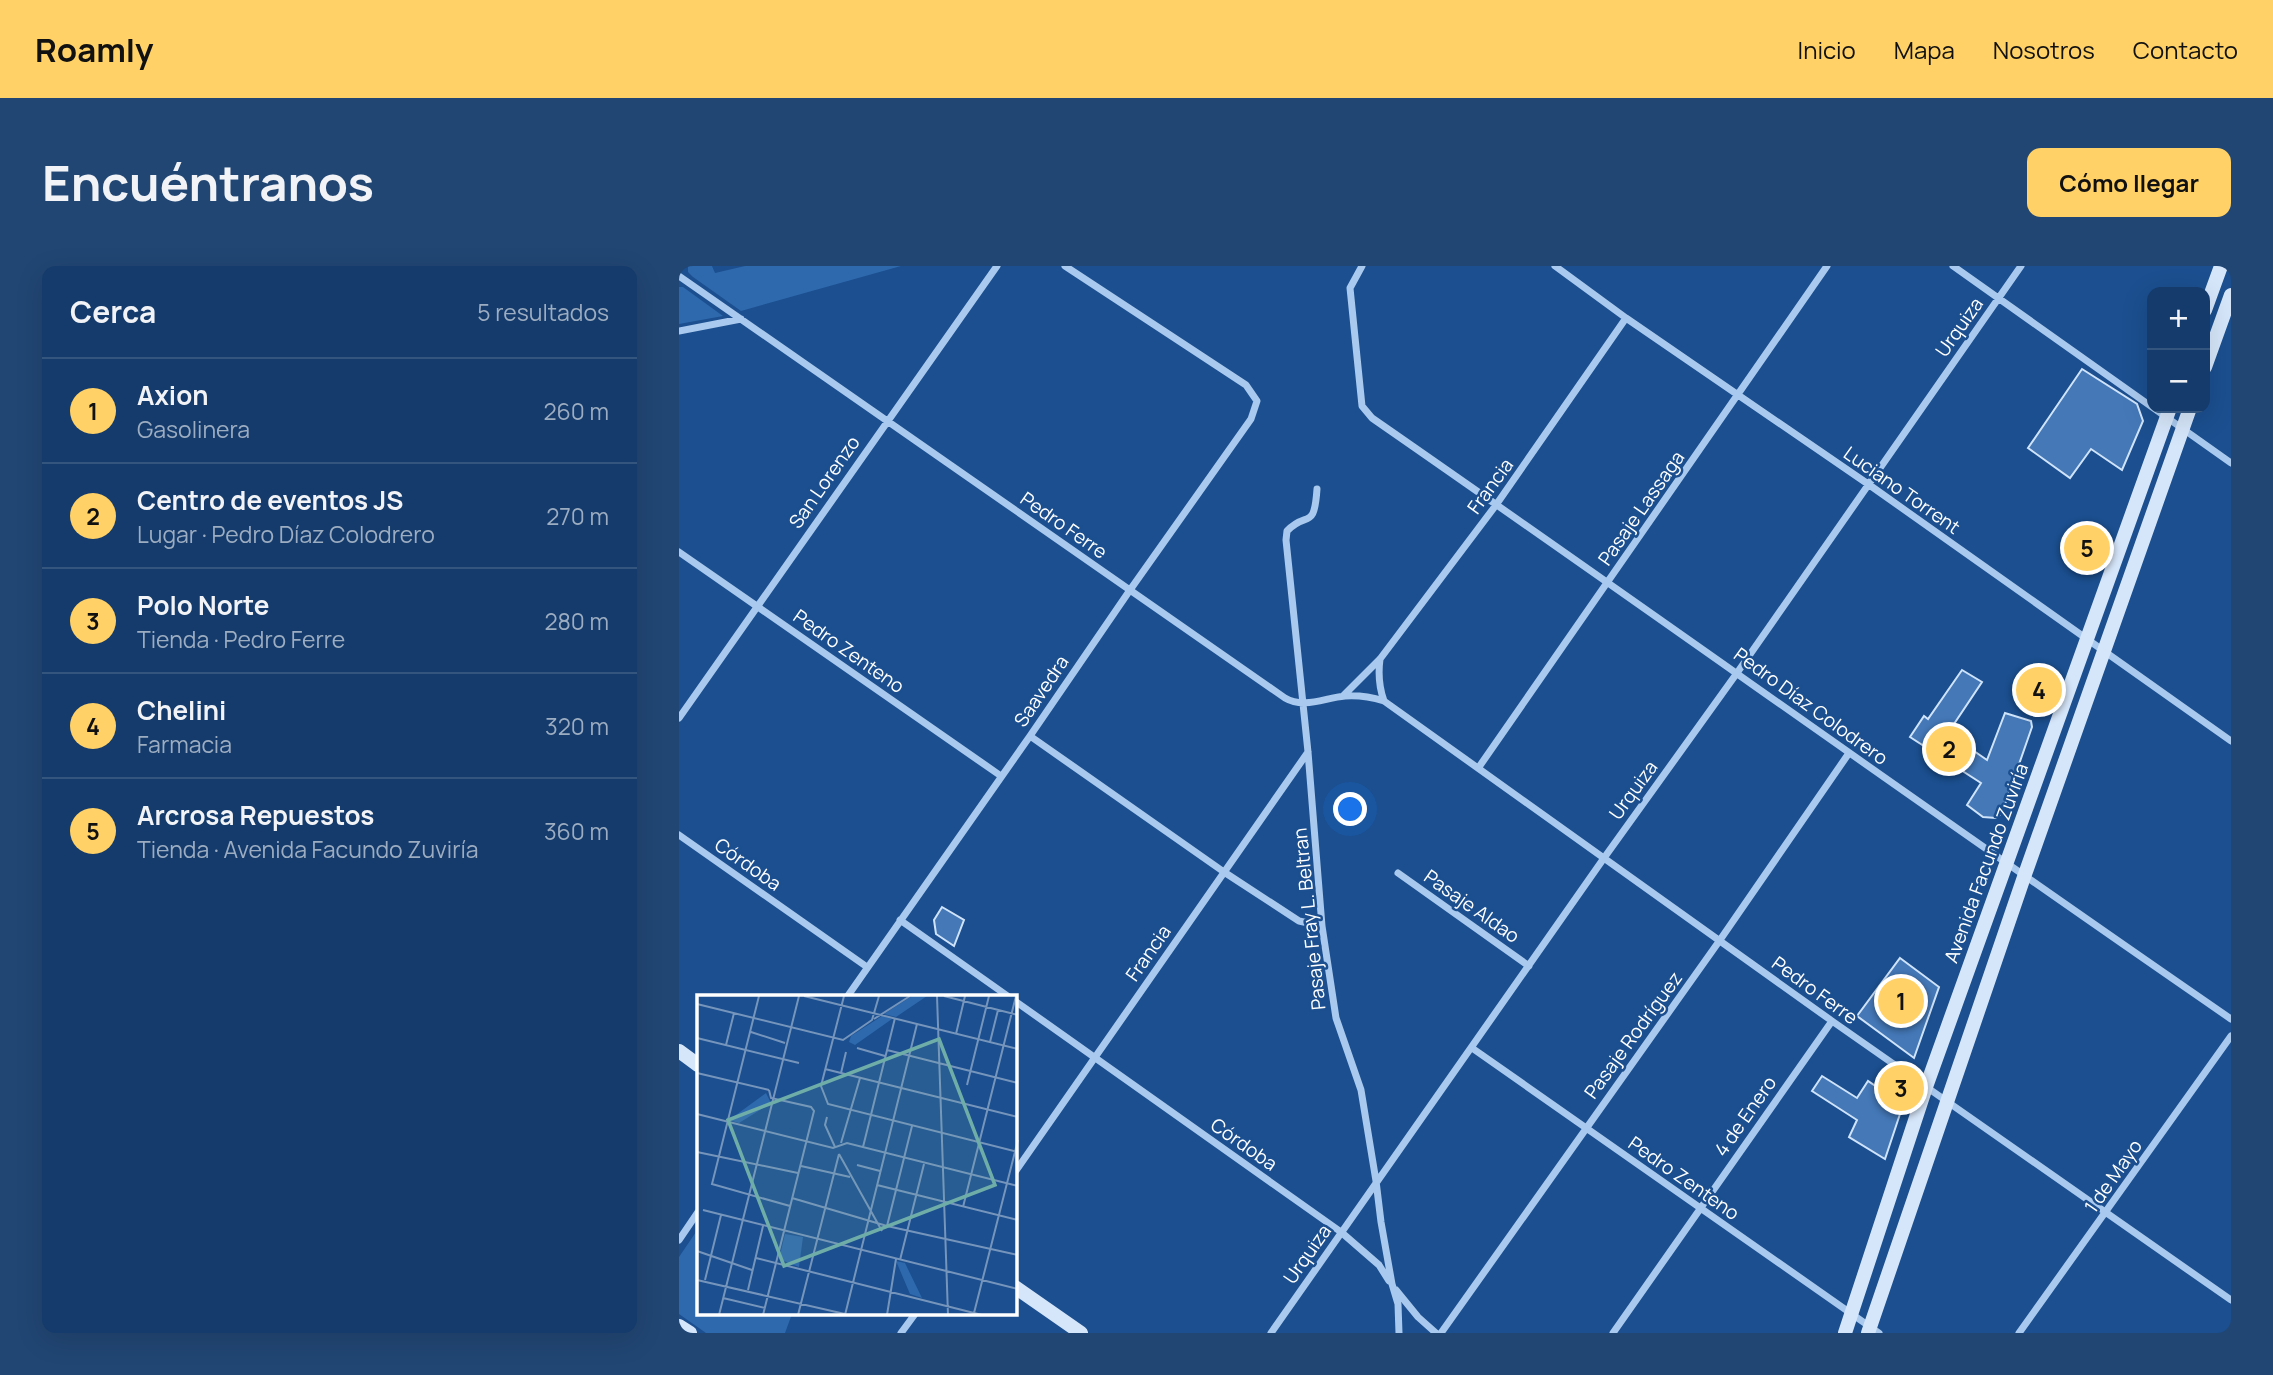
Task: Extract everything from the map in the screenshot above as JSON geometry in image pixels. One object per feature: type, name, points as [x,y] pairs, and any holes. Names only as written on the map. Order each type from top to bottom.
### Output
[{"type":"main road","points":[[2210,296],[2221,266]]},
{"type":"main road","points":[[2210,352],[2231,295]]},
{"type":"main road","name":"Avenida Facundo Zuviría","points":[[1845,1333],[1926,1087],[2168,413]]},
{"type":"main road","name":"Avenida Facundo Zuviría","points":[[1872,1331],[2024,877],[2188,413]]},
{"type":"main road","points":[[679,1051],[697,1064]]},
{"type":"main road","points":[[1017,1288],[1081,1333]]},
{"type":"main road","points":[[679,1326],[689,1333]]},
{"type":"street","name":"San Lorenzo","points":[[679,718],[997,266]]},
{"type":"street","name":"Saavedra","points":[[847,995],[1251,419],[1257,401],[1246,385],[1065,266]]},
{"type":"street","name":"Pedro Díaz Colodrero","points":[[1362,266],[1350,288],[1362,406],[1372,418],[2006,865],[2231,1020]]},
{"type":"street","name":"Luciano Torrent","points":[[1555,266],[2231,741]]},
{"type":"street","name":"Pasaje Lassaga","points":[[1479,767],[1827,266]]},
{"type":"street","points":[[1953,266],[2147,399]]},
{"type":"street","name":"Urquiza","points":[[1271,1333],[2021,266]]},
{"type":"street","name":"Pedro Ferre","points":[[679,276],[1285,698],[1301,704],[1343,696],[1366,696],[1384,701],[1832,1021],[2231,1300]]},
{"type":"street","name":"Francia","points":[[1343,696],[1380,659],[1496,505],[1626,318]]},
{"type":"street","points":[[679,331],[741,319]]},
{"type":"street","points":[[2168,413],[2182,429],[2231,463]]},
{"type":"street","name":"Pasaje Fray L. Beltran","points":[[1317,489],[1316,510],[1311,517],[1287,531],[1322,926],[1336,1018],[1361,1090],[1381,1222],[1398,1304],[1399,1333]]},
{"type":"street","name":"Pedro Zenteno","points":[[679,552],[1001,776]]},
{"type":"street","points":[[1380,659],[1378,672],[1384,701]]},
{"type":"street","points":[[1030,736],[1224,872],[1299,921],[1322,926]]},
{"type":"street","name":"Francia","points":[[1017,1169],[1308,752]]},
{"type":"street","name":"Pasaje Rodríguez","points":[[1438,1333],[1720,940],[1849,754]]},
{"type":"street","name":"Córdoba","points":[[679,835],[867,967]]},
{"type":"street","name":"Pasaje Aldao","points":[[1398,873],[1529,965]]},
{"type":"street","points":[[900,920],[1006,995]]},
{"type":"street","name":"Córdoba","points":[[1017,1002],[1341,1232],[1378,1265],[1418,1317],[1438,1333]]},
{"type":"street","name":"4 de Enero","points":[[1613,1333],[1832,1021]]},
{"type":"street","name":"1 de Mayo","points":[[2019,1333],[2231,1036]]},
{"type":"street","name":"Pedro Zenteno","points":[[1472,1048],[1872,1331]]},
{"type":"street","points":[[679,1240],[697,1213]]},
{"type":"street","points":[[901,1333],[914,1316]]},
{"type":"shaded area","points":[[688,266],[712,266],[715,273],[745,266],[901,266],[741,311],[693,277],[688,272]]},
{"type":"shaded area","points":[[679,287],[683,287],[723,316],[679,324]]},
{"type":"shaded area","points":[[697,1230],[697,1316],[791,1316],[785,1333],[706,1333],[679,1314],[679,1257]]},
{"type":"building","points":[[2082,369],[2137,404],[2143,421],[2122,470],[2091,449],[2070,478],[2028,448]]},
{"type":"building","points":[[1962,670],[1982,682],[1948,733],[1987,760],[2005,713],[2031,721],[2032,727],[2002,813],[1996,818],[1983,817],[1967,805],[1981,783],[1910,737],[1924,716],[1928,719]]},
{"type":"building","points":[[942,907],[964,920],[954,946],[936,934],[934,920]]},
{"type":"building","points":[[1900,958],[1939,987],[1914,1058],[1857,1016]]},
{"type":"building","points":[[1822,1076],[1857,1098],[1868,1081],[1903,1105],[1885,1159],[1849,1137],[1857,1120],[1812,1091]]},
{"type":"place","name":"Arcrosa Repuestos","points":[[2087,548]]},
{"type":"place","name":"Chelini","points":[[2039,690]]},
{"type":"place","name":"Centro de eventos JS","points":[[1949,749]]},
{"type":"place","name":"Axion","points":[[1901,1001]]},
{"type":"place","name":"Polo Norte","points":[[1901,1088]]}]
